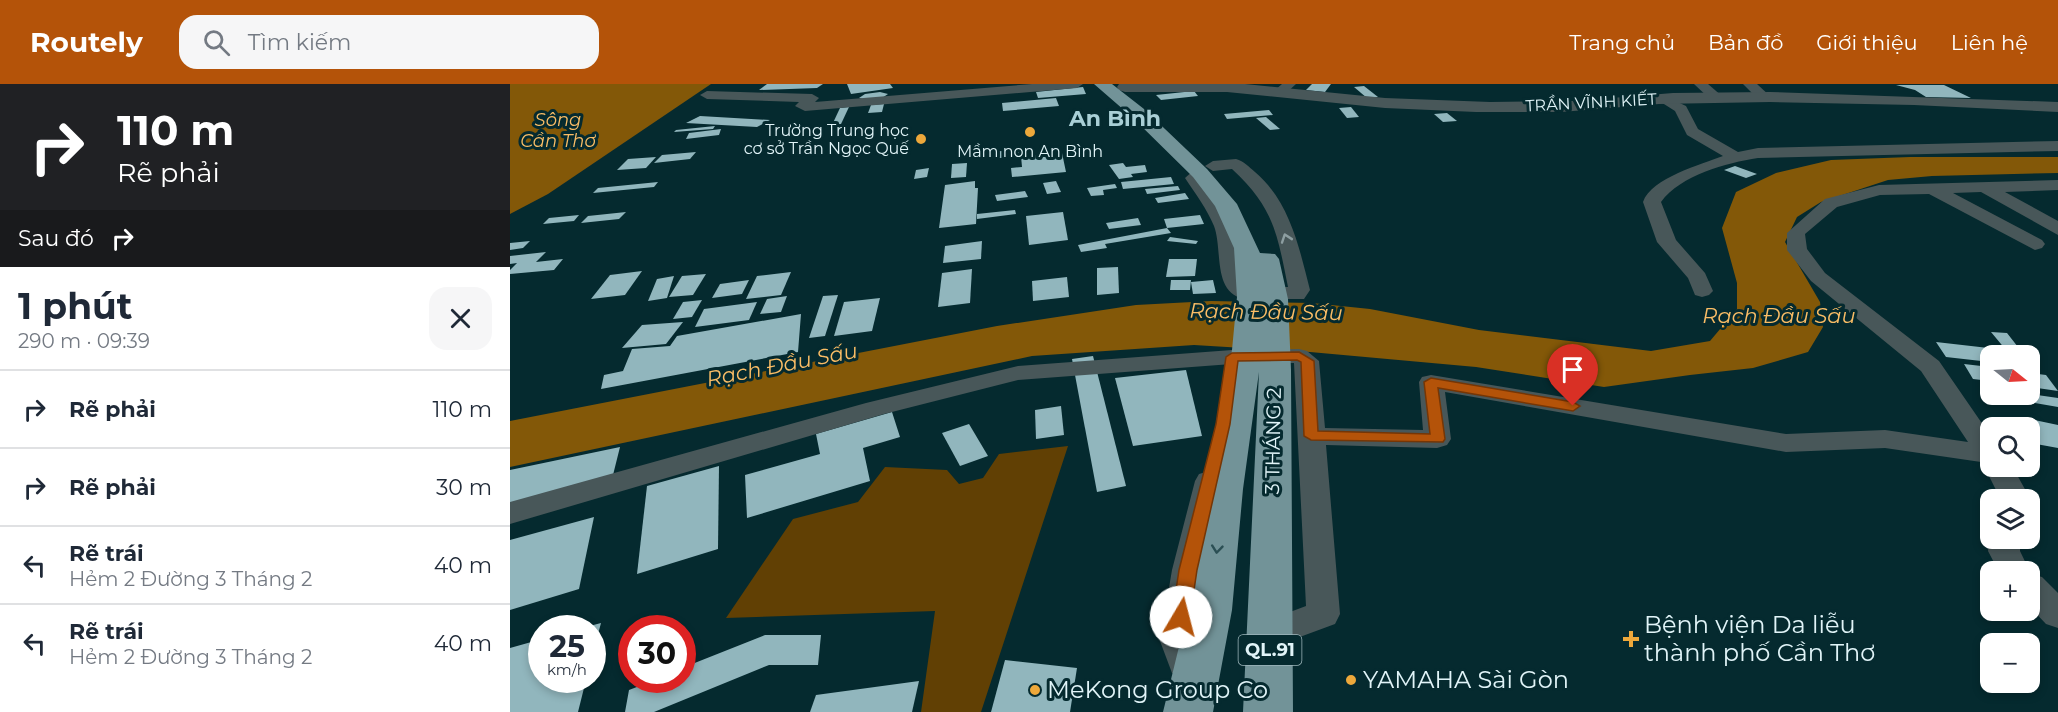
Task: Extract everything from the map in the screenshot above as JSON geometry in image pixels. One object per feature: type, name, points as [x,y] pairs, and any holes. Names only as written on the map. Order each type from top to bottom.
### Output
[{"type":"highway","name":"3 THÁNG 2","points":[[1102,84],[1206,169]]},
{"type":"highway","name":"3 THÁNG 2","points":[[1123,86],[1206,169],[1235,204],[1255,222],[1268,263],[1274,299],[1268,712]]},
{"type":"highway","name":"3 THÁNG 2","points":[[1193,691],[1210,610],[1224,489],[1247,350],[1251,297],[1247,248],[1235,204]]},
{"type":"street","points":[[707,95],[812,98],[802,106],[805,107],[1077,84]]},
{"type":"street","points":[[1700,84],[1716,97]]},
{"type":"street","points":[[1749,84],[1764,97]]},
{"type":"street","name":"TRẦN VĨNH KIẾT","points":[[1123,86],[1285,88],[1368,102],[1446,106],[1562,107],[1716,97],[1860,97],[2058,107]]},
{"type":"street","points":[[1663,99],[1681,109],[1692,132],[1736,157]]},
{"type":"street","points":[[1702,291],[1698,277],[1667,242],[1652,202],[1653,198],[1682,176],[1736,157],[1769,152],[2058,146]]},
{"type":"street","points":[[1236,164],[1259,186],[1276,210],[1289,244],[1299,290],[1296,294],[1244,293],[1236,288],[1230,278],[1229,245],[1220,219],[1193,178],[1206,169],[1236,164]]},
{"type":"street","points":[[1980,440],[1929,366],[1818,277],[1797,250],[1796,233],[1831,203],[1879,190],[2058,185]]},
{"type":"street","points":[[1983,187],[2058,229]]},
{"type":"street","points":[[1933,189],[2035,244]]},
{"type":"street","points":[[510,513],[875,408],[1018,374],[1232,357],[1299,356],[1308,361],[1323,614],[1270,634]]},
{"type":"street","points":[[1193,691],[1178,641],[1188,570],[1223,424],[1232,357]]},
{"type":"street","points":[[1311,436],[1437,439],[1431,382],[1786,443],[1885,439],[1980,453]]},
{"type":"street","points":[[2040,596],[2058,614]]},
{"type":"shaded area","points":[[1068,446],[981,712],[921,712],[935,611],[726,618],[793,519],[858,502],[885,467],[947,470],[959,484],[983,478],[999,454]]},
{"type":"water","name":"Sông Cần Thơ","points":[[510,84],[711,84],[548,194],[510,214]]},
{"type":"water","name":"Rạch Đầu Sấu","points":[[1910,157],[2058,157],[2058,173],[1932,176],[1888,180],[1821,202],[1797,217],[1785,242],[1820,302],[1823,327],[1808,352],[1753,368],[1604,387],[1476,367],[1310,352],[1194,345],[1032,356],[510,467],[510,421],[997,326],[1136,305],[1211,301],[1312,303],[1370,309],[1479,330],[1651,351],[1710,341],[1737,309],[1737,283],[1722,228],[1736,192],[1776,173],[1831,160]]},
{"type":"building","points":[[767,84],[823,84],[817,88],[759,90]]},
{"type":"building","points":[[847,84],[890,84],[893,88],[851,94]]},
{"type":"building","points":[[1312,84],[1331,84],[1325,92],[1306,90]]},
{"type":"building","points":[[1896,85],[1944,85],[1971,98],[1926,97],[1915,90]]},
{"type":"building","points":[[1364,86],[1378,97],[1367,98],[1354,87]]},
{"type":"building","points":[[1083,87],[1086,94],[1038,98],[1036,92]]},
{"type":"building","points":[[1194,91],[1198,96],[1161,100],[1156,95]]},
{"type":"building","points":[[880,92],[888,94],[882,98],[867,100],[859,98],[865,94]]},
{"type":"building","points":[[1056,98],[1059,106],[1003,111],[1002,103]]},
{"type":"building","points":[[884,104],[882,112],[868,113],[871,105]]},
{"type":"building","points":[[849,107],[841,124],[832,125],[840,108]]},
{"type":"building","points":[[1351,107],[1359,117],[1347,118],[1339,108]]},
{"type":"building","points":[[1269,110],[1273,115],[1227,119],[1224,114]]},
{"type":"building","points":[[1447,113],[1457,121],[1443,122],[1434,114]]},
{"type":"building","points":[[700,116],[770,120],[757,127],[686,123]]},
{"type":"building","points":[[1266,117],[1280,129],[1270,130],[1256,118]]},
{"type":"building","points":[[715,126],[713,129],[674,132],[676,130]]},
{"type":"building","points":[[721,129],[719,135],[686,139],[689,133]]},
{"type":"building","points":[[1029,149],[1029,156],[1062,153],[1066,172],[1012,177],[1011,168],[1022,167],[1021,156],[989,159],[989,152]]},
{"type":"building","points":[[696,152],[690,159],[654,163],[662,155]]},
{"type":"building","points":[[656,157],[646,168],[617,170],[628,159]]},
{"type":"building","points":[[967,163],[966,177],[951,178],[952,164]]},
{"type":"building","points":[[1123,163],[1126,167],[1145,165],[1147,172],[1131,174],[1133,177],[1119,179],[1109,165]]},
{"type":"building","points":[[1735,166],[1757,174],[1746,178],[1724,170]]},
{"type":"building","points":[[929,168],[927,177],[914,179],[916,170]]},
{"type":"building","points":[[1171,177],[1174,184],[1123,189],[1121,182]]},
{"type":"building","points":[[975,181],[975,188],[978,188],[976,224],[939,228],[945,185]]},
{"type":"building","points":[[1056,181],[1061,192],[1047,194],[1043,183]]},
{"type":"building","points":[[658,182],[654,187],[593,193],[598,188]]},
{"type":"building","points":[[1115,184],[1117,188],[1103,190],[1104,195],[1091,196],[1087,188]]},
{"type":"building","points":[[1178,186],[1180,190],[1147,194],[1145,189]]},
{"type":"building","points":[[1025,191],[1028,197],[997,201],[995,195]]},
{"type":"building","points":[[1185,193],[1189,199],[1158,203],[1155,198]]},
{"type":"building","points":[[1015,210],[1016,214],[977,219],[977,214]]},
{"type":"building","points":[[626,212],[619,219],[581,223],[588,216]]},
{"type":"building","points":[[1063,212],[1068,240],[1029,245],[1026,216]]},
{"type":"building","points":[[579,215],[574,221],[543,224],[549,218]]},
{"type":"building","points":[[1200,215],[1204,224],[1167,228],[1164,219]]},
{"type":"building","points":[[1138,218],[1141,225],[1109,229],[1106,223]]},
{"type":"building","points":[[1167,228],[1171,233],[1105,244],[1107,248],[1081,252],[1078,245]]},
{"type":"building","points":[[1170,237],[1198,241],[1196,244],[1167,241]]},
{"type":"building","points":[[530,241],[523,248],[510,250],[510,243]]},
{"type":"building","points":[[982,241],[981,259],[943,263],[945,246]]},
{"type":"building","points":[[546,252],[536,262],[563,259],[554,270],[510,274],[510,270],[517,263],[510,264],[510,256]]},
{"type":"building","points":[[1169,259],[1197,259],[1195,276],[1166,277]]},
{"type":"building","points":[[1118,267],[1119,293],[1097,295],[1097,268]]},
{"type":"building","points":[[972,269],[970,303],[938,307],[942,273]]},
{"type":"building","points":[[642,271],[625,295],[591,299],[610,275]]},
{"type":"building","points":[[791,272],[781,295],[746,299],[757,276]]},
{"type":"building","points":[[706,274],[693,295],[669,297],[682,276]]},
{"type":"building","points":[[674,276],[667,298],[648,301],[657,279]]},
{"type":"building","points":[[1067,277],[1069,297],[1033,301],[1032,281]]},
{"type":"building","points":[[749,280],[742,294],[712,298],[720,284]]},
{"type":"building","points":[[1171,280],[1191,280],[1190,290],[1170,290]]},
{"type":"building","points":[[1213,280],[1216,293],[1193,294],[1191,282]]},
{"type":"building","points":[[838,295],[825,336],[809,338],[823,296]]},
{"type":"building","points":[[787,296],[781,312],[760,314],[767,299]]},
{"type":"building","points":[[880,298],[872,331],[834,336],[844,302]]},
{"type":"building","points":[[702,300],[692,317],[673,319],[683,302]]},
{"type":"building","points":[[757,302],[749,320],[695,327],[704,309]]},
{"type":"building","points":[[801,314],[798,352],[601,389],[604,375],[623,371],[632,349],[670,346],[677,336]]},
{"type":"building","points":[[683,322],[666,344],[622,348],[642,325]]},
{"type":"building","points":[[1991,332],[2007,333],[2016,345],[2002,345]]},
{"type":"building","points":[[1936,342],[1980,347],[1980,361],[1946,357]]},
{"type":"building","points":[[1093,356],[1126,486],[1097,492],[1072,359]]},
{"type":"building","points":[[1964,364],[1980,366],[1980,380],[1973,379]]},
{"type":"building","points":[[1186,370],[1202,436],[1133,446],[1115,378]]},
{"type":"building","points":[[2040,374],[2046,375],[2058,391],[2040,388]]},
{"type":"building","points":[[2040,395],[2058,398],[2058,407],[2040,404]]},
{"type":"building","points":[[1061,406],[1064,435],[1036,439],[1035,410]]},
{"type":"building","points":[[892,412],[900,437],[863,448],[870,481],[747,518],[745,475],[820,454],[816,434]]},
{"type":"building","points":[[2040,421],[2058,425],[2058,448],[2040,445]]},
{"type":"building","points":[[969,424],[988,456],[960,466],[942,433]]},
{"type":"building","points":[[620,447],[612,479],[510,510],[510,470]]},
{"type":"building","points":[[719,466],[718,549],[637,574],[647,486]]},
{"type":"building","points":[[594,517],[579,589],[510,610],[510,540]]},
{"type":"building","points":[[765,635],[821,635],[818,665],[769,665],[654,712],[625,712],[628,693],[696,693],[696,662]]},
{"type":"building","points":[[528,643],[528,693],[583,693],[578,712],[510,712],[510,648]]},
{"type":"building","name":"MeKong Group Co","points":[[1005,660],[1077,668],[1070,712],[991,712]]},
{"type":"building","points":[[919,681],[912,712],[810,712],[816,695]]},
{"type":"place","name":"Mầm non An Bình","points":[[1030,132]]},
{"type":"place","name":"Trường Trung học cơ sở Trần Ngọc Quế","points":[[921,139]]},
{"type":"place","name":"Bệnh viện Da liễu thành phố Cần Thơ","points":[[1631,639]]},
{"type":"place","name":"YAMAHA Sài Gòn","points":[[1351,680]]},
{"type":"place","name":"MeKong Group Co","points":[[1035,690]]},
{"type":"district","name":"An Bình","points":[[1115,118]]},
{"type":"route","points":[[1181,617],[1188,570],[1223,424],[1232,357],[1299,356],[1308,361],[1311,436],[1437,439],[1431,382],[1573,406]]}]
